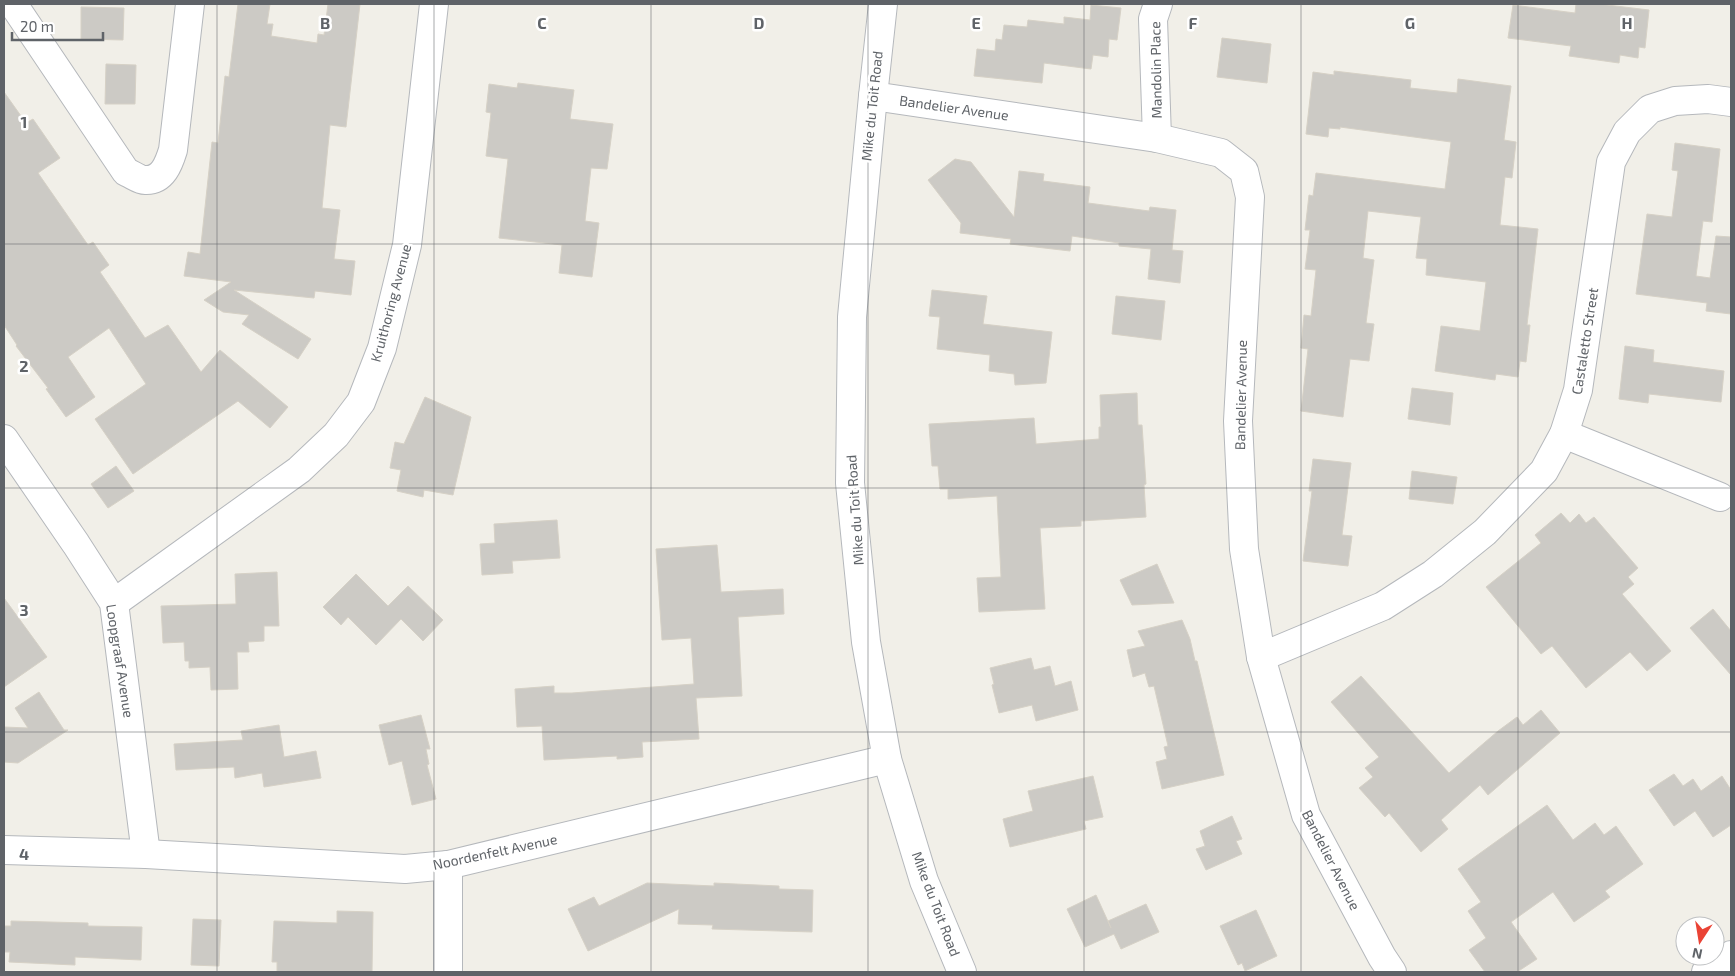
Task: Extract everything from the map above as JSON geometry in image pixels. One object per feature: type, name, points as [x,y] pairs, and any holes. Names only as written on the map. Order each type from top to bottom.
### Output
[{"type":"street","points":[[13,4],[126,172],[144,180],[157,177],[167,168],[173,150],[190,4]]},
{"type":"street","name":"Kruithoring Avenue","points":[[114,603],[299,470],[336,435],[361,402],[382,348],[407,245],[434,4]]},
{"type":"street","name":"Mike du Toit Road","points":[[883,4],[872,96],[852,317],[850,483],[866,642],[887,759],[924,881],[962,972]]},
{"type":"street","name":"Mandolin Place","points":[[1157,138],[1154,19],[1158,4]]},
{"type":"street","name":"Bandelier Avenue","points":[[872,96],[1157,138],[1221,153],[1244,171],[1250,197],[1238,421],[1244,549],[1262,657],[1306,815],[1382,957],[1392,972]]},
{"type":"street","name":"Castaletto Street","points":[[1262,657],[1383,606],[1432,574],[1485,532],[1544,470],[1564,434],[1578,390],[1611,162],[1627,132],[1650,109],[1675,101],[1708,99],[1731,102]]},
{"type":"street","points":[[1564,434],[1720,497]]},
{"type":"street","name":"Loopgraaf Avenue","points":[[4,439],[114,603],[146,854]]},
{"type":"street","name":"Noordenfelt Avenue","points":[[4,850],[146,854],[405,869],[448,866],[887,759]]},
{"type":"street","points":[[448,866],[448,972]]},
{"type":"street","points":[[1706,972],[1731,955]]},
{"type":"building","points":[[238,4],[270,4],[267,24],[273,24],[271,36],[317,43],[318,34],[324,35],[328,4],[360,4],[346,127],[330,125],[322,208],[340,210],[334,259],[355,261],[351,295],[315,291],[314,298],[234,290],[311,339],[298,359],[242,324],[249,315],[223,312],[204,300],[231,282],[184,276],[188,252],[200,254],[212,142],[218,143],[225,76],[229,77]]},
{"type":"building","points":[[1576,4],[1599,4],[1649,10],[1645,48],[1639,47],[1638,58],[1620,55],[1619,63],[1569,56],[1571,46],[1508,38],[1513,5],[1575,13]]},
{"type":"building","points":[[1091,5],[1121,8],[1117,40],[1109,39],[1108,57],[1093,55],[1091,69],[1044,63],[1042,83],[974,76],[977,49],[995,51],[996,39],[1002,40],[1004,25],[1027,27],[1028,20],[1064,24],[1064,17],[1090,20]]},
{"type":"building","points":[[81,7],[124,8],[123,40],[81,39]]},
{"type":"building","points":[[1222,38],[1271,44],[1267,83],[1217,77]]},
{"type":"building","points":[[106,64],[136,65],[135,104],[105,104]]},
{"type":"building","points":[[1334,71],[1411,80],[1410,88],[1457,93],[1458,79],[1511,86],[1504,140],[1516,142],[1512,178],[1505,177],[1500,225],[1538,229],[1527,325],[1530,325],[1526,362],[1520,361],[1518,377],[1496,374],[1495,380],[1435,371],[1441,326],[1480,331],[1486,282],[1426,275],[1427,259],[1416,258],[1421,217],[1368,211],[1363,258],[1374,260],[1366,323],[1374,324],[1369,361],[1350,359],[1343,417],[1301,411],[1308,349],[1301,348],[1304,315],[1311,316],[1316,270],[1305,269],[1310,230],[1305,230],[1309,195],[1313,196],[1316,173],[1445,189],[1451,142],[1340,127],[1340,129],[1329,128],[1328,137],[1306,134],[1313,72],[1334,75]]},
{"type":"building","points":[[518,83],[574,90],[570,119],[613,124],[607,169],[591,168],[585,221],[599,223],[592,277],[559,273],[562,245],[499,238],[508,159],[486,156],[491,113],[486,112],[489,84],[517,88]]},
{"type":"building","points":[[4,92],[26,123],[33,119],[60,158],[38,173],[88,245],[93,242],[109,265],[100,272],[145,338],[168,325],[201,372],[220,350],[288,407],[270,428],[238,401],[133,474],[95,419],[146,384],[109,328],[68,357],[95,397],[66,417],[46,389],[48,388],[16,346],[4,325]]},
{"type":"building","points":[[1675,143],[1720,149],[1712,222],[1703,221],[1696,276],[1710,278],[1716,236],[1731,237],[1731,314],[1706,311],[1707,303],[1636,294],[1647,214],[1672,217],[1678,171],[1672,170]]},
{"type":"building","points":[[955,159],[971,162],[1014,217],[1019,171],[1044,174],[1043,181],[1090,187],[1088,203],[1149,211],[1150,207],[1176,210],[1172,250],[1183,251],[1180,283],[1148,279],[1151,249],[1119,246],[1119,243],[1072,236],[1070,251],[1010,244],[1011,239],[960,233],[961,223],[928,180]]},
{"type":"building","points":[[932,290],[987,296],[983,324],[1052,332],[1046,383],[1015,385],[1014,374],[989,371],[990,355],[937,349],[940,317],[929,316]]},
{"type":"building","points":[[1116,296],[1165,301],[1161,340],[1112,334]]},
{"type":"building","points":[[1625,346],[1654,350],[1653,362],[1724,371],[1721,402],[1649,394],[1648,403],[1619,399]]},
{"type":"building","points":[[1412,388],[1453,393],[1450,425],[1408,419]]},
{"type":"building","points":[[1137,393],[1138,425],[1142,425],[1146,517],[1081,521],[1081,526],[1040,528],[1045,609],[979,612],[977,578],[1001,577],[997,496],[948,499],[948,489],[940,489],[938,466],[932,466],[929,424],[1034,418],[1036,444],[1099,439],[1099,427],[1101,427],[1100,395]]},
{"type":"building","points":[[425,397],[471,417],[453,495],[424,490],[423,497],[397,491],[401,470],[390,468],[395,442],[404,444]]},
{"type":"building","points":[[1313,459],[1351,463],[1342,535],[1352,536],[1348,566],[1303,561],[1312,491],[1309,491]]},
{"type":"building","points":[[116,466],[134,491],[108,508],[91,484]]},
{"type":"building","points":[[1412,471],[1457,477],[1453,504],[1409,499]]},
{"type":"building","points":[[1561,513],[1570,523],[1579,514],[1586,523],[1594,517],[1638,568],[1628,577],[1634,584],[1622,594],[1671,651],[1647,671],[1630,652],[1586,688],[1552,646],[1541,654],[1486,587],[1541,543],[1535,535]]},
{"type":"building","points":[[557,520],[560,558],[512,561],[513,573],[482,575],[480,544],[495,543],[494,524]]},
{"type":"building","points":[[717,545],[721,592],[783,589],[784,614],[738,617],[742,696],[696,698],[699,739],[642,742],[643,757],[617,759],[617,756],[544,760],[542,726],[517,727],[515,689],[554,686],[554,693],[572,693],[694,684],[691,638],[662,640],[656,549]]},
{"type":"building","points":[[1157,564],[1174,603],[1132,605],[1120,580]]},
{"type":"building","points":[[277,572],[279,626],[264,626],[264,641],[248,642],[249,652],[237,652],[238,689],[211,690],[210,667],[189,668],[189,661],[185,661],[184,642],[163,643],[161,606],[236,604],[235,574]]},
{"type":"building","points":[[356,574],[388,606],[408,586],[443,620],[423,641],[401,619],[376,645],[348,617],[341,625],[323,607]]},
{"type":"building","points":[[4,598],[47,657],[4,687]]},
{"type":"building","points":[[1713,609],[1731,631],[1731,675],[1690,628]]},
{"type":"building","points":[[1182,620],[1190,639],[1195,661],[1197,661],[1224,775],[1162,789],[1156,762],[1167,759],[1164,747],[1168,746],[1154,686],[1149,687],[1145,673],[1133,677],[1127,650],[1145,646],[1138,631]]},
{"type":"building","points":[[1031,658],[1034,670],[1050,666],[1055,686],[1071,681],[1078,710],[1036,721],[1032,705],[999,713],[990,668]]},
{"type":"building","points":[[1361,676],[1449,773],[1517,717],[1523,725],[1541,710],[1560,733],[1488,795],[1480,785],[1441,820],[1448,829],[1421,852],[1389,813],[1385,817],[1359,788],[1373,777],[1365,768],[1379,757],[1331,702]]},
{"type":"building","points":[[39,692],[64,730],[68,730],[18,763],[4,762],[4,727],[28,728],[15,708]]},
{"type":"building","points":[[421,715],[430,749],[426,749],[429,764],[427,765],[436,799],[412,805],[402,761],[389,765],[379,725]]},
{"type":"building","points":[[279,725],[284,757],[316,751],[321,778],[264,787],[262,773],[235,778],[234,767],[176,770],[174,744],[243,740],[241,731]]},
{"type":"building","points":[[1674,774],[1683,786],[1693,779],[1701,791],[1722,776],[1731,790],[1731,825],[1713,837],[1695,811],[1674,826],[1649,790]]},
{"type":"building","points":[[1093,776],[1103,817],[1084,821],[1086,829],[1010,847],[1003,819],[1033,811],[1028,791]]},
{"type":"building","points":[[1547,805],[1573,840],[1595,823],[1604,835],[1616,826],[1643,864],[1605,891],[1610,897],[1574,922],[1553,892],[1511,922],[1537,959],[1517,972],[1485,972],[1469,950],[1486,938],[1468,911],[1481,902],[1458,869]]},
{"type":"building","points":[[1232,816],[1242,839],[1236,841],[1242,854],[1206,870],[1196,849],[1205,846],[1200,831]]},
{"type":"building","points":[[647,883],[714,886],[714,883],[779,886],[779,889],[813,890],[812,932],[712,929],[713,925],[678,924],[679,909],[588,951],[568,909],[594,897],[599,906]]},
{"type":"building","points":[[1096,895],[1111,928],[1108,921],[1146,904],[1159,932],[1121,949],[1114,934],[1085,947],[1067,909]]},
{"type":"building","points":[[1256,910],[1277,956],[1245,971],[1242,963],[1238,965],[1220,926]]},
{"type":"building","points":[[337,911],[373,912],[372,972],[277,972],[277,962],[272,962],[274,921],[337,923]]},
{"type":"building","points":[[193,919],[221,920],[219,966],[191,965]]},
{"type":"building","points":[[11,921],[88,923],[88,926],[142,927],[141,960],[75,957],[75,965],[9,962],[10,952],[4,952],[4,926],[11,926]]}]
